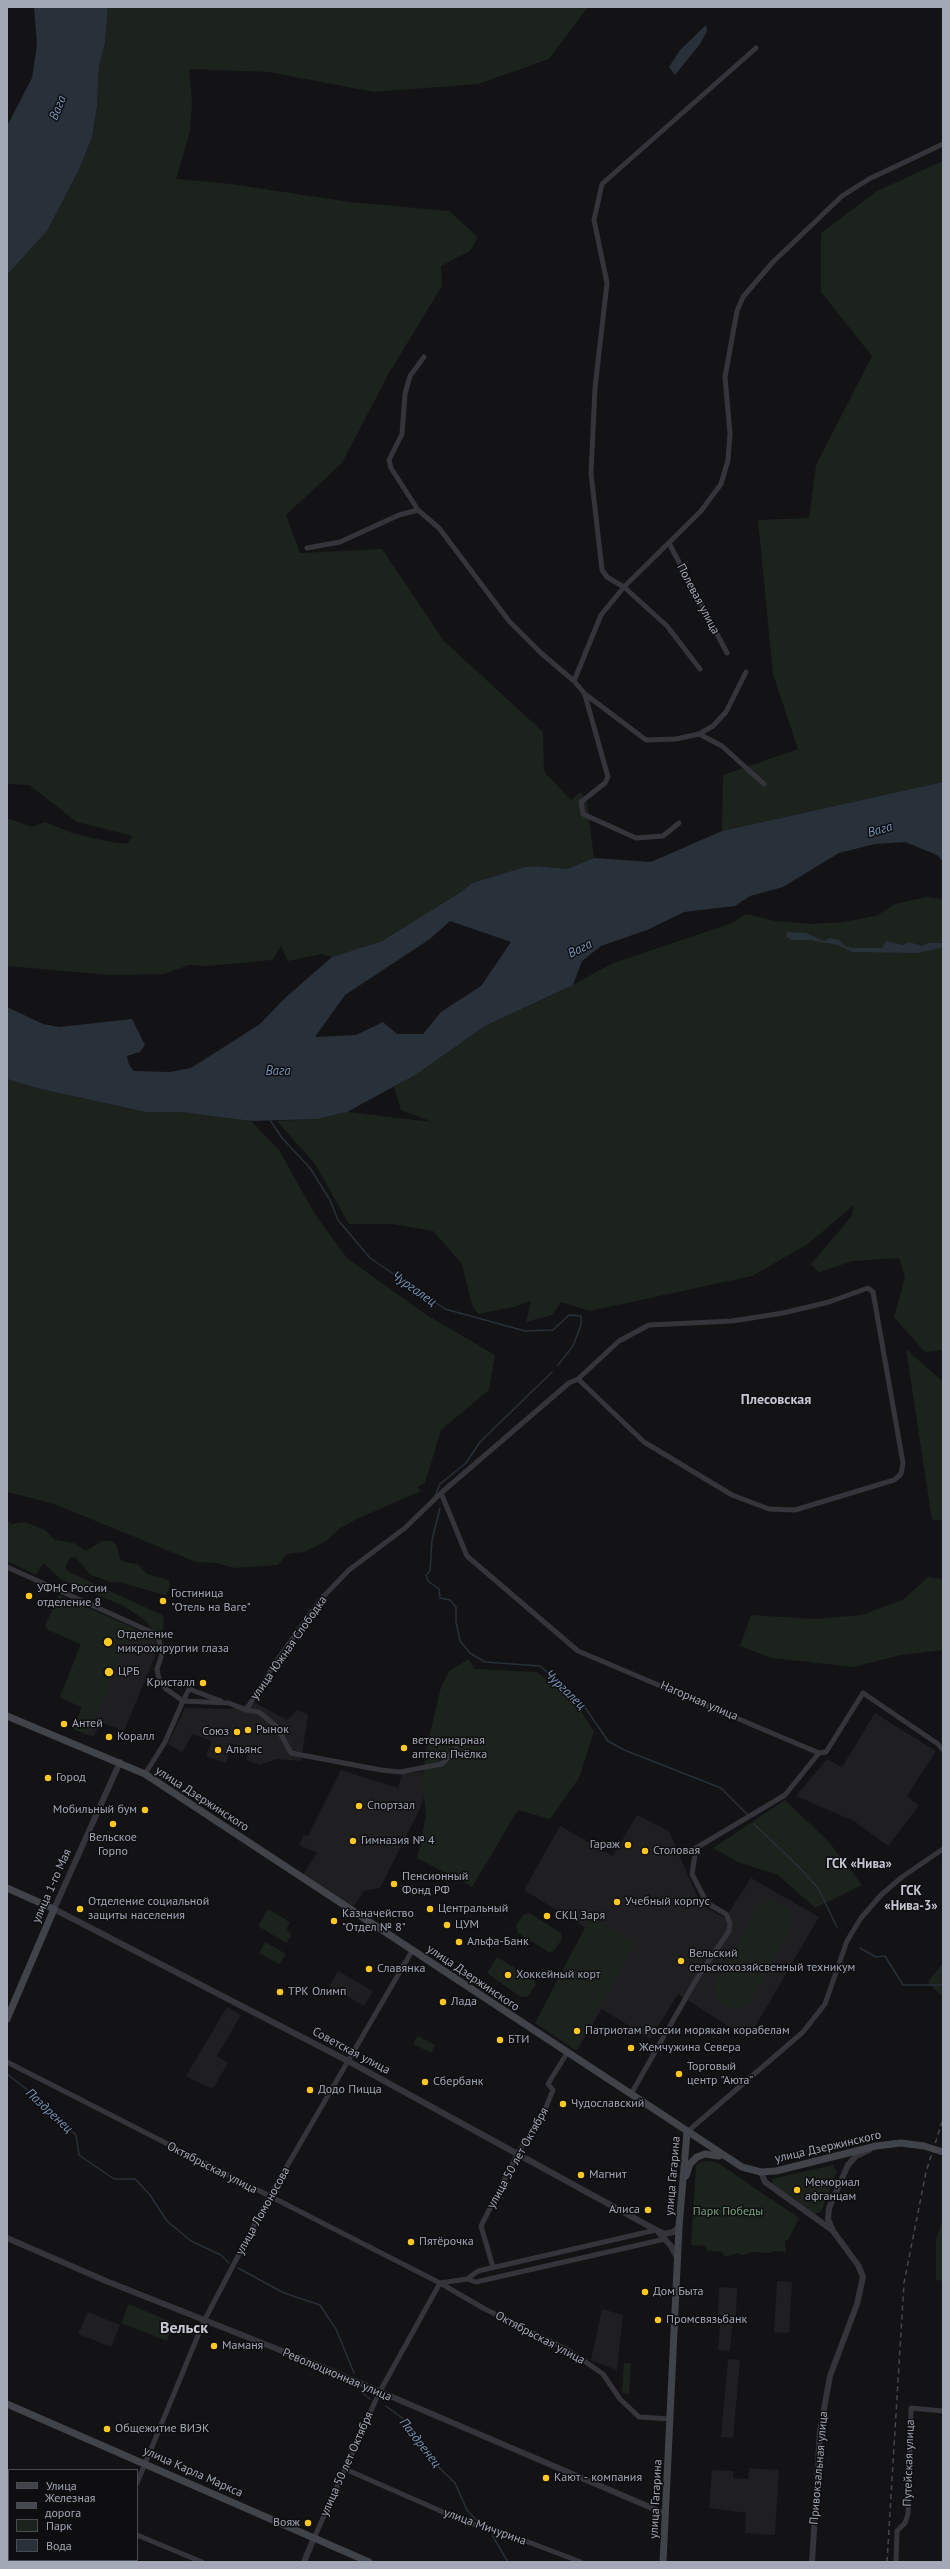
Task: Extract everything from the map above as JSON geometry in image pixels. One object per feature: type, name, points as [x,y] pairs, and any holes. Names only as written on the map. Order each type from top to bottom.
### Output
[{"type":"main road","name":"улица Дзержинского","points":[[7,1716],[120,1762],[144,1774],[631,2094],[700,2141],[742,2167],[761,2172],[789,2169],[876,2146],[914,2144],[943,2152]]},
{"type":"main road","name":"Советская улица","points":[[7,1888],[54,1909]]},
{"type":"main road","name":"улица 1-го Мая","points":[[7,2019],[54,1909]]},
{"type":"main road","name":"улица Гагарина","points":[[663,2562],[682,2185],[687,2132]]},
{"type":"main road","points":[[686,2151],[689,2144],[700,2141]]},
{"type":"main road","points":[[682,2185],[690,2164],[697,2157],[714,2154],[726,2158]]},
{"type":"main road","name":"улица Карла Маркса","points":[[7,2404],[369,2562]]},
{"type":"street","points":[[700,669],[667,626],[624,587],[607,578],[602,570],[591,473],[595,388],[607,283],[594,220],[602,184],[756,48]]},
{"type":"street","points":[[574,681],[601,615],[624,587],[670,545],[701,511],[721,484],[728,460],[730,434],[724,376],[737,311],[743,297],[773,262],[842,196],[869,178],[943,144]]},
{"type":"street","points":[[424,357],[410,376],[405,394],[402,434],[390,460],[391,468],[418,510],[439,528],[509,621],[574,681],[585,694],[646,740],[676,739],[699,734],[713,726],[726,712],[746,672]]},
{"type":"street","points":[[307,548],[340,542],[399,515],[418,510]]},
{"type":"street","name":"Полевая улица","points":[[670,545],[726,653]]},
{"type":"street","points":[[585,694],[593,716],[608,777],[605,783],[581,802],[583,814],[636,838],[663,836],[679,823]]},
{"type":"street","points":[[699,734],[722,746],[764,784]]},
{"type":"street","name":"улица Южная Слободка","points":[[246,1710],[278,1659],[321,1599],[348,1570],[405,1528],[440,1493],[569,1383],[578,1379],[619,1341],[649,1326],[732,1321],[783,1313],[829,1302],[868,1288],[873,1292],[886,1365],[903,1463],[901,1474],[894,1480],[795,1510],[768,1509],[732,1495],[644,1442],[578,1379]]},
{"type":"street","name":"Нагорная улица","points":[[440,1493],[467,1556],[578,1651],[820,1753]]},
{"type":"street","points":[[7,1567],[158,1635],[162,1654],[157,1669],[159,1679],[166,1689],[183,1701]]},
{"type":"street","points":[[144,1774],[166,1742],[189,1689],[224,1702]]},
{"type":"street","points":[[631,2094],[696,1980],[729,1931],[730,1923],[726,1914],[707,1903],[692,1874],[696,1848],[785,1795],[820,1753],[826,1752],[862,1693],[938,1744],[943,1750]]},
{"type":"street","name":"улица Южная Слободка","points":[[183,1701],[224,1702],[246,1710],[259,1712],[277,1727],[291,1753],[374,1768],[400,1772],[442,1764],[456,1749]]},
{"type":"street","name":"улица 1-го Мая","points":[[54,1909],[120,1762]]},
{"type":"street","name":"улица Гагарина","points":[[687,2132],[803,2032],[825,2004],[847,1940],[861,1918],[881,1896],[902,1877],[943,1850]]},
{"type":"street","name":"Советская улица","points":[[54,1909],[348,2061],[656,2230],[665,2234],[673,2232],[680,2227]]},
{"type":"street","name":"улица Ломоносова","points":[[138,2480],[204,2321],[269,2197],[412,1951]]},
{"type":"street","name":"улица 50 лет Октября","points":[[493,2267],[481,2226],[518,2153],[546,2107],[553,2090],[548,2084],[567,2053]]},
{"type":"street","name":"Октябрьская улица","points":[[7,2062],[440,2283],[483,2308],[570,2351],[603,2374],[620,2399],[639,2417],[671,2419]]},
{"type":"street","name":"Привокзальная улица","points":[[812,2562],[820,2431],[830,2376],[862,2286],[863,2277],[858,2265],[833,2231],[828,2219],[829,2208],[841,2178],[856,2156],[876,2146]]},
{"type":"street","points":[[761,2172],[765,2182],[833,2231]]},
{"type":"street","points":[[467,2279],[478,2271],[493,2267],[656,2230],[665,2239],[678,2259]]},
{"type":"street","name":"Революционная улица","points":[[7,2238],[204,2321],[315,2364],[380,2394],[666,2514]]},
{"type":"street","points":[[440,2283],[467,2279],[476,2282],[665,2239]]},
{"type":"street","name":"улица 50 лет Октября","points":[[304,2562],[380,2394],[440,2283]]},
{"type":"street","name":"Путейская улица","points":[[896,2562],[897,2531],[905,2523],[908,2514],[911,2408],[943,2411]]},
{"type":"street","name":"улица Мичурина","points":[[346,2469],[468,2523],[494,2529],[581,2562]]},
{"type":"street","points":[[138,2535],[202,2562]]},
{"type":"shaded area","name":"ЦРБ","points":[[59,1595],[156,1638],[159,1647],[124,1731],[100,1722],[94,1737],[73,1729],[82,1708],[60,1697],[81,1644],[48,1630],[45,1626]]},
{"type":"shaded area","points":[[254,1702],[287,1720],[298,1710],[308,1715],[301,1761],[277,1759],[259,1765],[246,1760],[249,1748],[232,1744],[226,1763],[206,1756],[212,1741],[193,1734],[182,1752],[168,1744],[185,1708],[230,1709]]},
{"type":"shaded area","points":[[875,1713],[936,1751],[907,1796],[919,1806],[888,1846],[854,1821],[796,1796],[827,1759],[842,1767]]},
{"type":"shaded area","name":"Гимназия № 4","points":[[341,1770],[398,1788],[402,1773],[432,1772],[420,1809],[380,1888],[364,1891],[352,1909],[302,1876],[317,1853],[299,1845],[304,1835],[308,1836]]},
{"type":"shaded area","name":"Вельский сельскохозяйсвенный техникум","points":[[637,1815],[669,1831],[701,1905],[725,1918],[751,1878],[819,1917],[748,2039],[678,1994],[650,2039],[602,2009],[577,2050],[536,2023],[586,1928],[524,1890],[560,1826],[613,1856]]},
{"type":"shaded area","points":[[338,1971],[373,1991],[364,2006],[329,1986]]},
{"type":"shaded area","points":[[227,2007],[241,2015],[217,2056],[228,2063],[214,2087],[210,2088],[186,2076]]},
{"type":"shaded area","points":[[777,2281],[792,2282],[789,2333],[774,2332]]},
{"type":"shaded area","points":[[719,2287],[737,2288],[736,2316],[718,2315]]},
{"type":"shaded area","points":[[602,2309],[623,2315],[617,2370],[591,2360]]},
{"type":"shaded area","points":[[88,2312],[120,2325],[111,2347],[78,2334]]},
{"type":"shaded area","points":[[720,2324],[732,2325],[730,2351],[718,2350]]},
{"type":"shaded area","points":[[728,2359],[740,2360],[733,2438],[721,2437]]},
{"type":"shaded area","points":[[749,2468],[779,2470],[775,2535],[745,2533],[746,2513],[709,2508],[712,2470],[733,2471],[733,2478],[748,2479]]},
{"type":"green space","points":[[108,7],[588,7],[549,59],[478,84],[374,92],[269,72],[189,69],[192,100],[190,131],[176,179],[231,184],[350,202],[449,211],[478,237],[470,251],[441,266],[442,286],[389,373],[342,463],[286,515],[300,553],[382,549],[444,641],[543,732],[544,769],[546,774],[571,800],[581,792],[587,802],[594,858],[567,869],[538,866],[524,867],[472,883],[462,892],[382,941],[332,957],[322,954],[288,961],[281,946],[272,960],[208,966],[189,965],[164,974],[111,975],[7,966],[7,818],[32,827],[45,822],[72,833],[127,844],[133,836],[77,822],[29,785],[7,784],[7,275],[47,231],[79,170],[92,137],[97,107],[99,67],[105,43]]},
{"type":"green space","points":[[943,161],[943,782],[722,831],[723,775],[798,749],[773,674],[758,520],[809,518],[816,465],[872,356],[821,292],[821,233],[877,191]]},
{"type":"green space","points":[[926,897],[943,899],[943,1350],[925,1352],[894,1317],[905,1277],[899,1258],[853,1261],[819,1272],[811,1264],[851,1217],[854,1205],[808,1244],[752,1276],[590,1311],[561,1302],[552,1315],[526,1322],[531,1301],[514,1307],[478,1314],[472,1305],[462,1264],[433,1231],[392,1224],[349,1224],[315,1164],[277,1121],[317,1119],[347,1112],[433,1122],[401,1110],[394,1087],[485,1026],[573,985],[611,964],[732,923],[746,914],[775,921],[811,924],[842,922],[876,916],[895,904]]},
{"type":"green space","points":[[7,1079],[40,1089],[146,1112],[181,1112],[251,1121],[279,1150],[316,1216],[347,1258],[425,1314],[495,1355],[489,1390],[441,1430],[425,1483],[415,1488],[418,1487],[421,1491],[359,1518],[340,1528],[326,1541],[304,1552],[287,1554],[278,1565],[234,1568],[217,1563],[196,1562],[54,1504],[7,1492]]},
{"type":"green space","points":[[906,1349],[943,1382],[943,1520],[932,1520]]},
{"type":"green space","points":[[7,1520],[11,1524],[25,1522],[45,1530],[55,1540],[74,1543],[86,1551],[102,1541],[111,1541],[116,1544],[120,1559],[124,1562],[137,1564],[147,1574],[169,1581],[170,1587],[165,1595],[119,1582],[111,1582],[91,1575],[75,1557],[70,1558],[65,1568],[69,1572],[162,1615],[164,1619],[163,1629],[160,1633],[155,1633],[146,1621],[124,1606],[62,1580],[43,1563],[36,1575],[7,1561]]},
{"type":"green space","points":[[928,1577],[943,1579],[943,1650],[901,1655],[854,1667],[771,1658],[740,1646],[751,1615],[815,1619],[862,1615],[904,1599]]},
{"type":"green space","name":"ЦРБ","points":[[59,1595],[134,1628],[87,1735],[73,1729],[82,1707],[60,1697],[81,1644],[48,1630],[45,1626]]},
{"type":"green space","points":[[469,1659],[475,1669],[537,1672],[578,1706],[594,1732],[579,1778],[550,1819],[518,1810],[472,1887],[417,1858],[426,1816],[422,1782],[426,1750],[441,1687],[450,1670]]},
{"type":"green space","points":[[785,1800],[829,1842],[862,1885],[815,1908],[778,1875],[738,1862],[713,1848]]},
{"type":"green space","points":[[768,1901],[775,1901],[787,1907],[792,1915],[791,1929],[749,2003],[741,2007],[727,2008],[717,1999],[714,1986],[757,1909]]},
{"type":"green space","points":[[268,1909],[290,1922],[286,1930],[292,1934],[286,1943],[258,1926]]},
{"type":"green space","name":"Хоккейный корт","points":[[529,1913],[561,1933],[562,1939],[554,1951],[549,1952],[518,1933],[516,1926],[523,1915]]},
{"type":"green space","points":[[590,1918],[636,1943],[575,2050],[535,2023]]},
{"type":"green space","points":[[265,1942],[286,1954],[279,1964],[259,1953]]},
{"type":"green space","name":"Хоккейный корт","points":[[497,1957],[535,1980],[536,1985],[528,1996],[521,1997],[487,1973]]},
{"type":"green space","points":[[943,1963],[943,1998],[928,1982]]},
{"type":"green space","points":[[418,2036],[435,2045],[431,2053],[413,2044]]},
{"type":"green space","name":"Парк Победы","points":[[708,2161],[718,2163],[799,2218],[788,2240],[785,2241],[786,2252],[753,2252],[743,2255],[737,2253],[725,2257],[722,2252],[708,2251],[705,2246],[691,2245],[696,2166],[699,2162]]},
{"type":"green space","points":[[833,2165],[837,2171],[821,2212],[815,2214],[773,2185],[772,2179]]},
{"type":"green space","points":[[943,2218],[943,2281],[936,2280],[936,2240]]},
{"type":"green space","points":[[129,2304],[174,2323],[167,2341],[121,2323]]},
{"type":"green space","points":[[624,2363],[631,2363],[629,2394],[622,2393]]},
{"type":"water","name":"Вага","points":[[34,7],[108,7],[105,43],[99,67],[97,107],[92,137],[79,170],[47,231],[7,275],[7,126],[32,78],[37,45]]},
{"type":"water","points":[[706,25],[707,31],[700,44],[675,75],[669,67],[680,50]]},
{"type":"water","name":"Вага","points":[[943,782],[943,862],[937,855],[905,842],[875,844],[839,853],[783,887],[750,896],[735,906],[684,912],[647,930],[601,946],[582,961],[573,985],[485,1026],[415,1075],[347,1112],[317,1119],[251,1121],[181,1112],[146,1112],[40,1089],[7,1079],[7,1007],[43,1024],[59,1027],[132,1019],[145,1045],[140,1052],[127,1056],[129,1065],[134,1071],[170,1072],[191,1068],[260,1024],[285,998],[332,957],[382,941],[461,892],[472,883],[524,867],[538,866],[567,869],[594,858],[651,862],[722,831]],"holes":[[[450,921],[511,942],[481,986],[441,1012],[423,1034],[397,1034],[383,1022],[356,1035],[315,1037],[345,995],[430,939]]]},
{"type":"water","points":[[787,932],[806,933],[824,941],[830,938],[839,940],[846,947],[854,948],[882,948],[886,941],[903,945],[909,942],[922,946],[929,943],[943,943],[941,948],[917,953],[852,952],[838,945],[810,940],[792,940],[786,937]]},
{"type":"waterway","name":"Чургалец","points":[[270,1120],[282,1138],[310,1168],[330,1200],[338,1220],[370,1258],[445,1309],[525,1331],[553,1330],[569,1315],[581,1316],[581,1325],[573,1346],[558,1365]]},
{"type":"waterway","name":"Чургалец","points":[[435,1496],[440,1484],[466,1463],[480,1442],[552,1372]]},
{"type":"waterway","name":"Чургалец","points":[[440,1508],[432,1540],[430,1571],[426,1575],[428,1581],[439,1589],[440,1598],[450,1600],[456,1607],[456,1622],[460,1641],[470,1653],[485,1662],[540,1666],[582,1703],[608,1741],[624,1750],[721,1788],[748,1815]]},
{"type":"waterway","name":"Чургалец","points":[[754,1824],[798,1866],[818,1888],[837,1927]]},
{"type":"waterway","name":"Чургалец","points":[[860,1948],[876,1957],[885,1956],[903,1985],[943,1985]]},
{"type":"waterway","name":"Паздренец","points":[[7,2074],[39,2099],[59,2121],[76,2135],[79,2155],[114,2179],[135,2179],[150,2195],[167,2221],[191,2241],[221,2255],[229,2263]]},
{"type":"waterway","name":"Паздренец","points":[[238,2268],[284,2293],[320,2305],[336,2329],[354,2373]]},
{"type":"waterway","name":"Паздренец","points":[[360,2391],[370,2399]]},
{"type":"waterway","name":"Паздренец","points":[[386,2406],[406,2421],[427,2456],[455,2483],[467,2510],[478,2522]]},
{"type":"waterway","name":"Паздренец","points":[[492,2535],[508,2562]]},
{"type":"railway","points":[[887,2562],[904,2283],[926,2172],[943,2119]]},
{"type":"place","name":"УФНС России отделение 8","points":[[29,1596]]},
{"type":"place","name":"Гостиница \"Отель на Ваге\"","points":[[163,1601]]},
{"type":"place","name":"Отделение микрохирургии глаза","points":[[108,1642]]},
{"type":"place","name":"ЦРБ","points":[[109,1672]]},
{"type":"place","name":"Кристалл","points":[[203,1683]]},
{"type":"place","name":"Антей","points":[[64,1724]]},
{"type":"place","name":"Рынок","points":[[248,1730]]},
{"type":"place","name":"Союз","points":[[237,1732]]},
{"type":"place","name":"Коралл","points":[[109,1737]]},
{"type":"place","name":"ветеринарная аптека Пчёлка","points":[[404,1748]]},
{"type":"place","name":"Альянс","points":[[218,1750]]},
{"type":"place","name":"Город","points":[[48,1778]]},
{"type":"place","name":"Спортзал","points":[[359,1806]]},
{"type":"place","name":"Мобильный бум","points":[[145,1810]]},
{"type":"place","name":"Вельское Горпо","points":[[113,1824]]},
{"type":"place","name":"Гимназия № 4","points":[[353,1841]]},
{"type":"place","name":"Гараж","points":[[628,1845]]},
{"type":"place","name":"Столовая","points":[[645,1851]]},
{"type":"place","name":"Пенсионный Фонд РФ","points":[[394,1884]]},
{"type":"place","name":"Учебный корпус","points":[[617,1902]]},
{"type":"place","name":"Отделение социальной защиты населения","points":[[80,1909]]},
{"type":"place","name":"Центральный","points":[[430,1909]]},
{"type":"place","name":"СКЦ Заря","points":[[547,1916]]},
{"type":"place","name":"Казначейство \"Отдел № 8\"","points":[[334,1921]]},
{"type":"place","name":"ЦУМ","points":[[447,1925]]},
{"type":"place","name":"Альфа-Банк","points":[[459,1942]]},
{"type":"place","name":"Вельский сельскохозяйсвенный техникум","points":[[681,1961]]},
{"type":"place","name":"Славянка","points":[[369,1969]]},
{"type":"place","name":"Хоккейный корт","points":[[508,1975]]},
{"type":"place","name":"ТРК Олимп","points":[[280,1992]]},
{"type":"place","name":"Лада","points":[[443,2002]]},
{"type":"place","name":"Патриотам России морякам корабелам","points":[[577,2031]]},
{"type":"place","name":"БТИ","points":[[500,2040]]},
{"type":"place","name":"Жемчужина Севера","points":[[631,2048]]},
{"type":"place","name":"Торговый центр \"Аюта\"","points":[[679,2074]]},
{"type":"place","name":"Сбербанк","points":[[425,2082]]},
{"type":"place","name":"Додо Пицца","points":[[310,2090]]},
{"type":"place","name":"Чудославский","points":[[563,2104]]},
{"type":"place","name":"Магнит","points":[[581,2175]]},
{"type":"place","name":"Мемориал афганцам","points":[[797,2190]]},
{"type":"place","name":"Алиса","points":[[648,2210]]},
{"type":"place","name":"Пятёрочка","points":[[411,2242]]},
{"type":"place","name":"Дом Быта","points":[[645,2292]]},
{"type":"place","name":"Промсвязьбанк","points":[[658,2320]]},
{"type":"place","name":"Маманя","points":[[214,2346]]},
{"type":"place","name":"Общежитие ВИЭК","points":[[107,2429]]},
{"type":"place","name":"Кают - компания","points":[[546,2478]]},
{"type":"place","name":"Вояж","points":[[308,2523]]},
{"type":"district","name":"Плесовская","points":[[776,1400]]},
{"type":"district","name":"ГСК «Нива»","points":[[859,1864]]},
{"type":"district","name":"ГСК «Нива-3»","points":[[911,1898]]},
{"type":"district","name":"Вельск","points":[[184,2328]]}]
